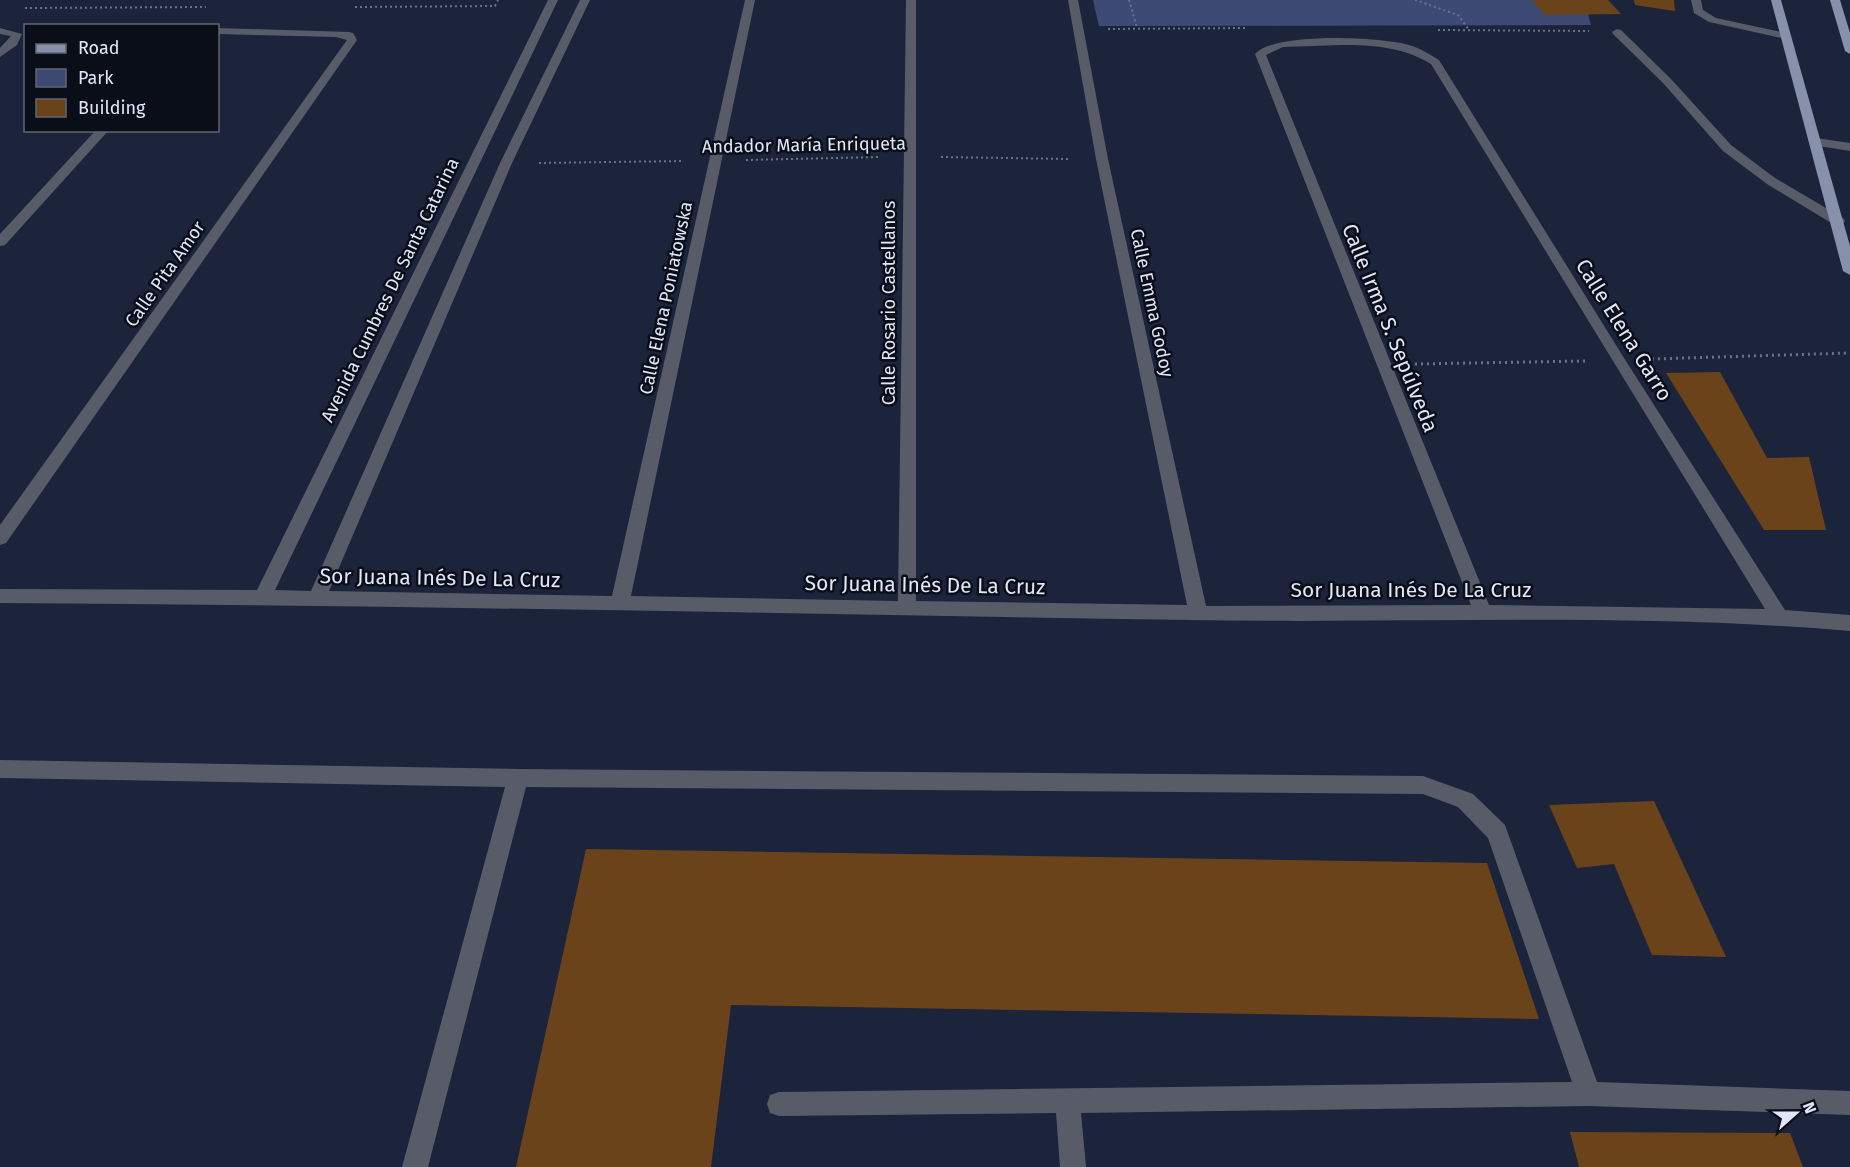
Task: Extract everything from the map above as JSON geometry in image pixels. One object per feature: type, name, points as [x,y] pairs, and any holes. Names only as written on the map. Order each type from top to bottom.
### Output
[{"type":"main road","points":[[1776,0],[1850,271]]},
{"type":"main road","points":[[1835,0],[1850,51]]},
{"type":"street","name":"Avenida Cumbres De Santa Catarina","points":[[263,597],[553,0]]},
{"type":"street","points":[[317,598],[506,164],[585,0]]},
{"type":"street","name":"Calle Elena Poniatowska","points":[[620,603],[750,0]]},
{"type":"street","name":"Calle Rosario Castellanos","points":[[907,607],[911,0]]},
{"type":"street","name":"Calle Emma Godoy","points":[[1073,0],[1102,159],[1198,613]]},
{"type":"street","points":[[1696,0],[1698,11],[1713,20],[1786,36]]},
{"type":"street","points":[[0,31],[17,34],[17,37],[0,54]]},
{"type":"street","name":"Calle Pita Amor","points":[[0,538],[352,40],[349,35],[344,34],[219,32]]},
{"type":"street","points":[[1617,32],[1666,81],[1726,148],[1771,182],[1838,221]]},
{"type":"street","name":"Calle Irma S. Sepúlveda","points":[[1436,62],[1415,49],[1387,43],[1283,44],[1260,54],[1483,612]]},
{"type":"street","name":"Calle Elena Garro","points":[[1436,62],[1612,350],[1780,617]]},
{"type":"street","points":[[0,242],[100,132]]},
{"type":"street","points":[[1816,142],[1850,147]]},
{"type":"street","name":"Sor Juana Inés De La Cruz","points":[[0,596],[263,597],[1198,613],[1483,612],[1780,617],[1850,623]]},
{"type":"street","points":[[0,769],[518,778],[1423,785],[1455,794],[1475,806],[1497,832],[1589,1094]]},
{"type":"street","points":[[415,1167],[518,778]]},
{"type":"street","points":[[779,1104],[1589,1094],[1850,1103]]},
{"type":"street","points":[[1068,1100],[1073,1167]]},
{"type":"path","points":[[1129,0],[1137,28]]},
{"type":"path","points":[[1415,0],[1458,15],[1470,30]]},
{"type":"path","points":[[1077,29],[1242,28]]},
{"type":"path","points":[[1431,30],[1617,32]]},
{"type":"path","name":"Andador María Enriqueta","points":[[506,164],[910,157],[1102,159]]},
{"type":"green space","points":[[1093,0],[1584,0],[1591,25],[1099,26]]},
{"type":"building","points":[[1532,0],[1608,0],[1621,14],[1545,15]]},
{"type":"building","points":[[1634,0],[1674,0],[1675,11],[1635,5]]},
{"type":"building","points":[[1720,372],[1767,458],[1809,457],[1826,530],[1764,530],[1666,373]]},
{"type":"building","points":[[1654,801],[1726,957],[1652,955],[1614,864],[1577,868],[1549,805]]},
{"type":"building","points":[[586,849],[1487,863],[1539,1019],[731,1005],[711,1167],[516,1167]]},
{"type":"building","points":[[1570,1132],[1790,1133],[1803,1167],[1579,1167]]}]
